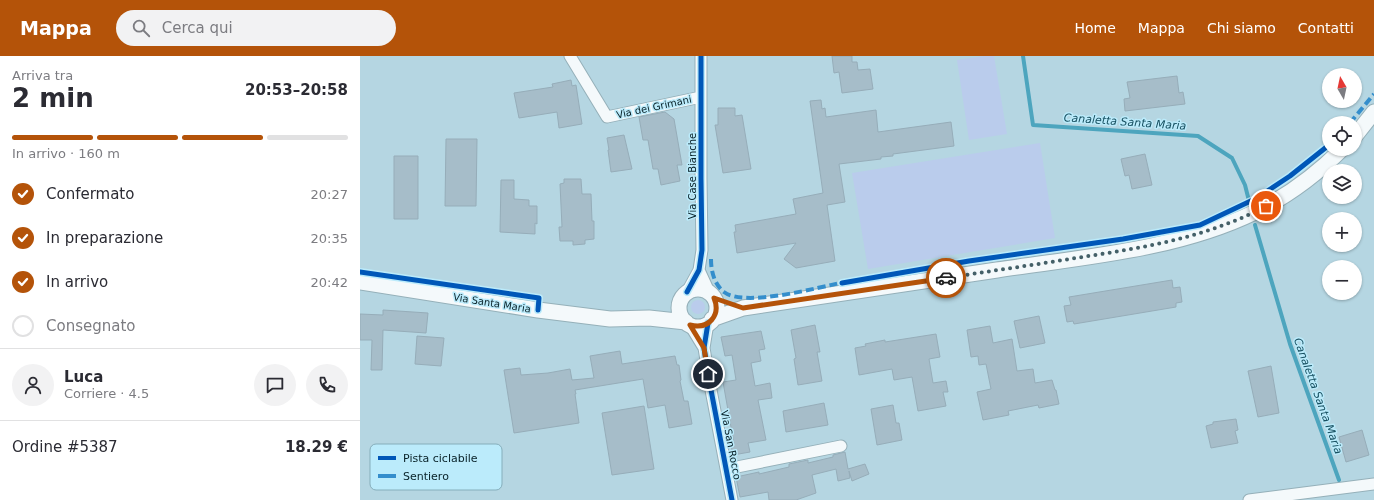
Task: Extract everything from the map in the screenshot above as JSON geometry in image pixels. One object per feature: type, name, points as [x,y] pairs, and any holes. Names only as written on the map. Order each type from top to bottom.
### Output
[{"type":"main road","points":[[1362,127],[1374,112]]},
{"type":"main road","name":"Via Santa Maria","points":[[360,282],[538,310],[610,319],[648,318],[701,326],[743,308],[1124,251],[1189,237],[1218,228],[1277,200],[1299,186],[1335,156]]},
{"type":"main road","name":"Via Santa Maria","points":[[648,318],[693,290],[699,289],[705,290],[712,296],[743,308]]},
{"type":"main road","points":[[684,296],[680,312],[682,317],[688,323]]},
{"type":"main road","points":[[710,321],[716,310],[716,303],[712,296]]},
{"type":"street","name":"Via dei Grimani","points":[[570,56],[607,117],[701,97]]},
{"type":"street","name":"Via Case Bianche","points":[[684,296],[699,270],[702,250],[701,56]]},
{"type":"street","points":[[699,270],[712,296]]},
{"type":"street","name":"Via San Rocco","points":[[710,321],[704,348],[732,500]]},
{"type":"street","name":"Via San Rocco","points":[[688,323],[704,348]]},
{"type":"street","name":"Via San Rocco","points":[[727,469],[841,446]]},
{"type":"street","points":[[1249,500],[1374,484]]},
{"type":"shaded area","points":[[994,56],[1007,134],[969,140],[957,60]]},
{"type":"shaded area","points":[[1040,143],[1055,238],[868,269],[852,173]]},
{"type":"shaded area","points":[[695,300],[701,300],[705,304],[705,310],[701,314],[695,314],[691,310],[691,304]]},
{"type":"building","points":[[832,56],[852,56],[852,62],[857,62],[858,70],[870,69],[873,89],[842,93],[839,72],[834,73]]},
{"type":"building","points":[[1177,76],[1179,93],[1183,92],[1185,104],[1125,111],[1124,99],[1130,98],[1127,82]]},
{"type":"building","points":[[571,80],[572,86],[576,85],[582,124],[559,128],[557,112],[519,118],[514,93],[553,87],[552,84]]},
{"type":"building","points":[[821,100],[822,109],[825,108],[826,117],[876,110],[878,132],[951,122],[954,146],[893,154],[893,156],[881,157],[881,159],[839,164],[845,202],[827,205],[835,261],[796,268],[784,259],[796,243],[737,253],[734,232],[736,232],[735,225],[796,214],[793,199],[823,193],[810,101]]},
{"type":"building","points":[[718,108],[735,108],[735,116],[742,115],[751,169],[723,173],[715,125],[718,125]]},
{"type":"building","points":[[665,112],[674,119],[682,165],[677,165],[680,181],[661,185],[658,169],[653,169],[648,140],[643,140],[639,117]]},
{"type":"building","points":[[624,135],[632,169],[611,172],[607,138]]},
{"type":"building","points":[[446,139],[477,139],[476,206],[445,206]]},
{"type":"building","points":[[1145,154],[1152,185],[1132,189],[1129,175],[1125,176],[1121,159]]},
{"type":"building","points":[[394,156],[418,156],[418,219],[394,219]]},
{"type":"building","points":[[564,179],[581,179],[582,194],[591,194],[594,239],[585,240],[585,244],[573,245],[573,241],[560,241],[559,227],[562,227],[560,184],[564,183]]},
{"type":"building","points":[[501,180],[514,180],[514,199],[529,200],[529,206],[537,206],[537,224],[535,223],[535,234],[500,232]]},
{"type":"building","points":[[1172,280],[1173,288],[1180,287],[1182,302],[1176,303],[1176,307],[1074,324],[1073,321],[1067,322],[1064,306],[1071,305],[1069,297]]},
{"type":"building","points":[[383,310],[428,313],[426,333],[383,330],[382,370],[371,370],[372,340],[360,340],[360,314],[383,315]]},
{"type":"building","points":[[1039,316],[1045,343],[1020,348],[1014,321]]},
{"type":"building","points":[[815,325],[820,352],[817,352],[822,381],[798,385],[794,359],[796,358],[791,330]]},
{"type":"building","points":[[990,326],[993,343],[1012,339],[1017,371],[1033,369],[1035,383],[1052,380],[1059,404],[1039,408],[1038,405],[1008,411],[1009,415],[983,420],[977,392],[991,389],[986,364],[979,365],[978,356],[971,357],[967,330]]},
{"type":"building","points":[[761,331],[765,349],[759,350],[761,361],[751,363],[755,386],[770,383],[772,398],[758,400],[766,440],[748,443],[750,452],[733,455],[731,445],[734,444],[723,382],[736,380],[732,355],[725,356],[721,337]]},
{"type":"building","points":[[936,334],[940,357],[929,359],[933,383],[946,381],[948,392],[943,392],[946,406],[918,411],[912,377],[894,380],[892,369],[859,375],[855,348],[866,346],[865,344],[885,340],[885,342]]},
{"type":"building","points":[[417,336],[444,338],[441,366],[415,364]]},
{"type":"building","points":[[620,351],[622,364],[675,356],[677,365],[679,365],[680,381],[684,401],[688,401],[692,424],[669,428],[665,405],[648,408],[643,379],[575,390],[579,423],[514,433],[504,370],[520,368],[521,375],[548,373],[570,369],[572,380],[594,378],[590,356]]},
{"type":"building","points":[[1271,366],[1279,413],[1258,417],[1248,371]]},
{"type":"building","points":[[824,403],[828,425],[786,432],[783,411]]},
{"type":"building","points":[[893,405],[896,423],[899,423],[902,440],[877,445],[871,409]]},
{"type":"building","points":[[644,406],[654,469],[612,475],[602,413]]},
{"type":"building","points":[[1236,419],[1238,430],[1235,431],[1238,443],[1211,448],[1206,426],[1213,424],[1213,422]]},
{"type":"building","points":[[1362,430],[1369,455],[1346,462],[1339,437]]},
{"type":"building","points":[[845,452],[848,469],[865,464],[869,474],[852,481],[849,471],[850,478],[838,481],[836,469],[812,475],[816,493],[796,500],[769,500],[768,492],[740,497],[736,477],[759,472],[759,474],[789,467],[789,464],[808,460],[808,463],[833,457],[833,455]]},
{"type":"waterway","name":"Canaletta Santa Maria","points":[[1023,56],[1033,125],[1198,136],[1232,158],[1245,185],[1249,201]]},
{"type":"waterway","name":"Canaletta Santa Maria","points":[[1255,225],[1290,344],[1339,480]]},
{"type":"marked path","points":[[1356,116],[1374,94]]},
{"type":"marked path","points":[[711,259],[712,273],[715,281],[724,292],[734,296],[748,298],[783,295],[845,282]]},
{"type":"cycle path","points":[[687,292],[699,270],[702,250],[701,56]]},
{"type":"cycle path","points":[[842,283],[969,261],[1123,239],[1200,225],[1257,198],[1290,176],[1322,151]]},
{"type":"cycle path","points":[[360,272],[539,298],[538,310]]},
{"type":"cycle path","points":[[708,323],[704,348],[732,500]]},
{"type":"way so far","points":[[946,278],[1124,251],[1189,237],[1218,228],[1266,206]]},
{"type":"route","points":[[708,374],[704,348],[690,325],[701,326],[712,320],[716,310],[714,298],[743,308],[946,278]]}]
